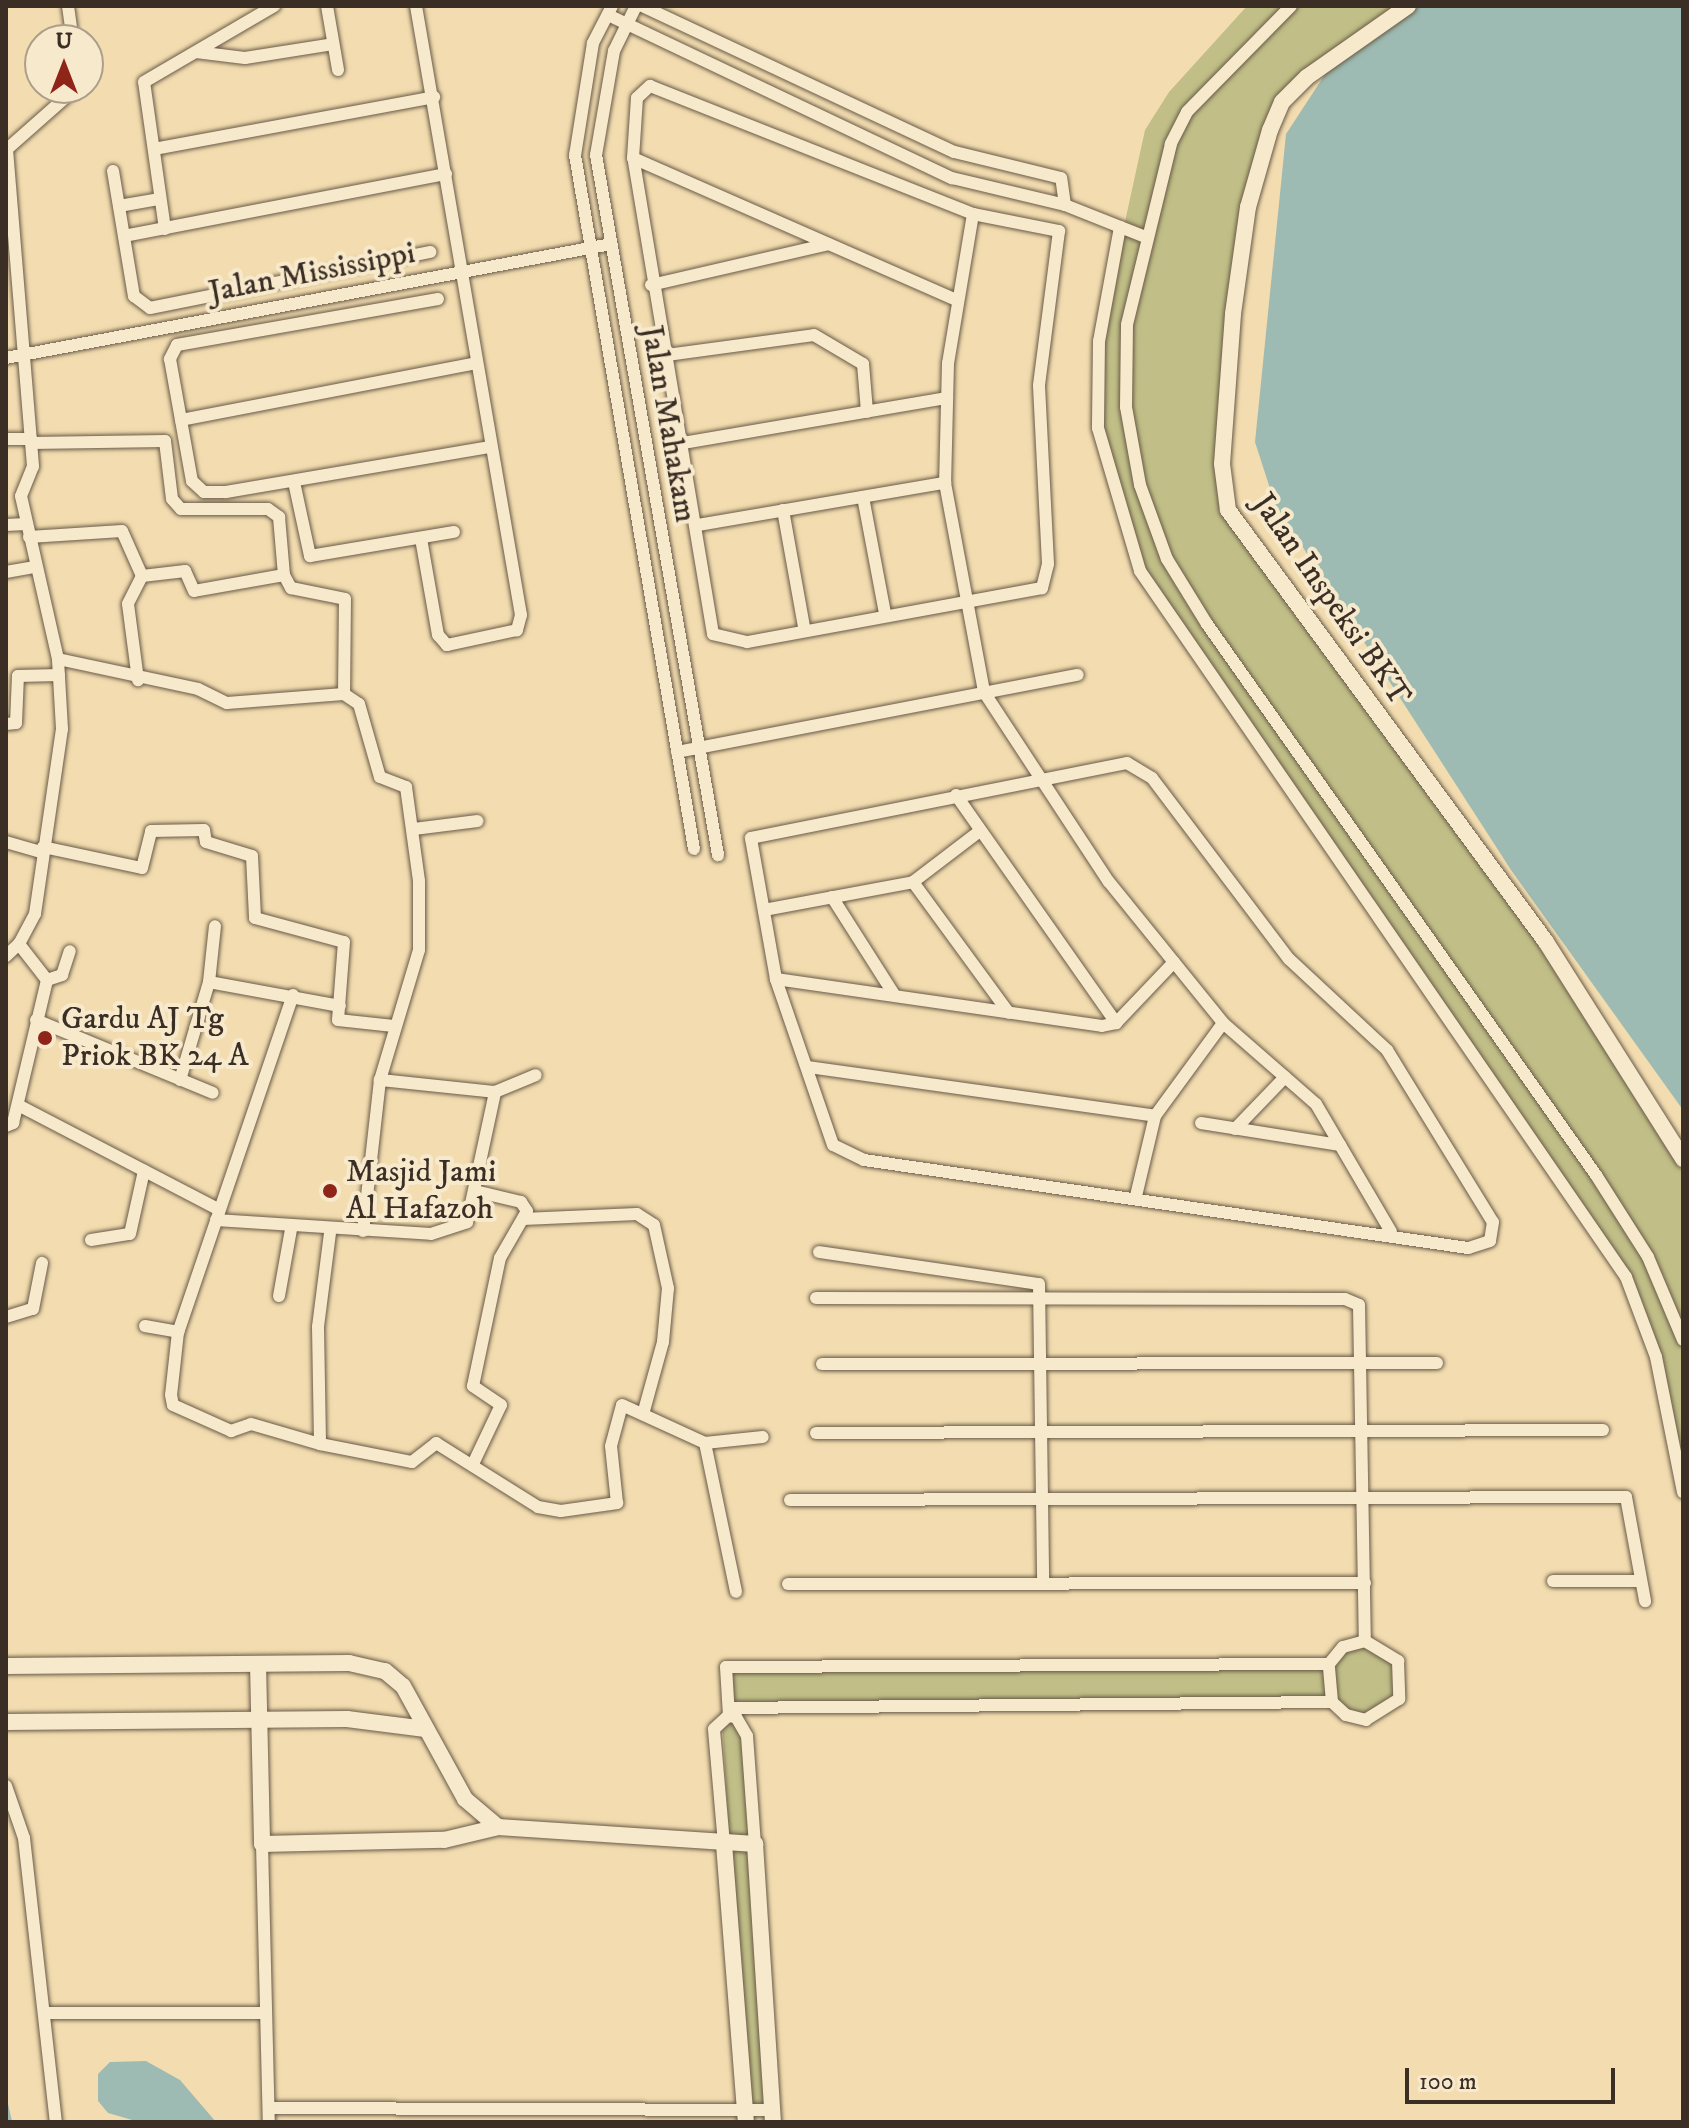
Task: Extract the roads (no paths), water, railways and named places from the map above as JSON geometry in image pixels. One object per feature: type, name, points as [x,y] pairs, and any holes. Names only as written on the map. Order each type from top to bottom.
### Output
[{"type":"street","points":[[165,229],[158,199],[144,82],[274,6]]},
{"type":"street","points":[[327,6],[338,70]]},
{"type":"street","points":[[416,6],[521,615],[517,630],[447,645],[438,635],[421,539]]},
{"type":"street","name":"Jalan Mahakam","points":[[636,6],[625,25],[601,105],[596,155],[718,855]]},
{"type":"street","points":[[643,6],[954,152],[1061,178],[1065,205]]},
{"type":"street","points":[[1291,6],[1187,112],[1171,144],[1127,325],[1126,407],[1140,485],[1167,559],[1596,1175],[1648,1257],[1683,1340]]},
{"type":"street","name":"Jalan Inspeksi BKT","points":[[1408,6],[1307,77],[1282,102],[1270,130],[1248,207],[1233,314],[1222,464],[1228,510],[1546,942],[1683,1159]]},
{"type":"street","points":[[610,10],[625,25],[952,178],[1065,205],[1148,238]]},
{"type":"street","name":"Jalan Mahakam","points":[[610,10],[593,43],[575,155],[586,249],[694,849]]},
{"type":"street","points":[[196,52],[245,58],[333,44]]},
{"type":"street","points":[[661,87],[973,214],[1050,226],[1062,242],[1039,386],[1046,581],[1033,590],[966,598],[804,627],[738,644],[713,634],[698,525],[651,285],[633,158],[637,98],[642,89],[661,87]]},
{"type":"street","points":[[154,149],[434,97]]},
{"type":"street","points":[[6,956],[19,944],[35,914],[43,850],[58,780],[59,675],[21,496],[32,468],[31,441],[6,150],[58,104]]},
{"type":"street","points":[[633,158],[958,301]]},
{"type":"street","points":[[113,171],[134,296],[150,308],[430,252]]},
{"type":"street","points":[[124,236],[446,174]]},
{"type":"street","points":[[119,206],[158,199]]},
{"type":"street","points":[[973,214],[958,301],[947,398],[945,483],[984,692],[1109,882],[1223,1023],[1316,1104],[1391,1232]]},
{"type":"street","points":[[1120,227],[1099,341],[1098,428],[1140,571],[1626,1277],[1656,1357],[1683,1492]]},
{"type":"street","name":"Jalan Mississippi","points":[[6,358],[611,244]]},
{"type":"street","points":[[651,285],[828,244]]},
{"type":"street","points":[[438,299],[177,345],[170,359],[192,481],[204,492],[294,482],[490,447]]},
{"type":"street","points":[[667,355],[814,335],[863,364],[867,412]]},
{"type":"street","points":[[181,420],[476,363]]},
{"type":"street","points":[[683,443],[947,398]]},
{"type":"street","points":[[6,439],[165,441],[172,499],[181,509],[276,512],[284,575],[291,588],[345,599],[344,694]]},
{"type":"street","points":[[294,482],[310,556],[454,532]]},
{"type":"street","points":[[698,525],[945,483]]},
{"type":"street","points":[[863,497],[885,613]]},
{"type":"street","points":[[783,510],[804,627]]},
{"type":"street","points":[[6,525],[28,530],[118,529],[142,576]]},
{"type":"street","points":[[6,572],[34,567]]},
{"type":"street","points":[[142,576],[185,571],[194,591],[284,575]]},
{"type":"street","points":[[138,680],[128,604],[142,576]]},
{"type":"street","points":[[58,659],[240,704],[344,694],[359,704],[380,777],[406,787],[414,829],[419,950],[380,1080],[363,1231]]},
{"type":"street","points":[[6,724],[16,723],[18,676],[59,675]]},
{"type":"street","points":[[677,752],[1078,675]]},
{"type":"street","points":[[1141,765],[1289,959],[1387,1050],[1493,1222],[1490,1241],[1468,1248],[1391,1232],[839,1152],[776,979],[751,838],[1041,779],[1141,765]]},
{"type":"street","points":[[956,795],[1116,1023]]},
{"type":"street","points":[[414,829],[477,821]]},
{"type":"street","points":[[6,842],[142,868],[152,830],[204,830],[206,842],[252,856],[255,918],[344,942],[340,1021],[394,1026]]},
{"type":"street","points":[[764,910],[913,882],[980,831]]},
{"type":"street","points":[[913,882],[1009,1013]]},
{"type":"street","points":[[832,897],[895,996]]},
{"type":"street","points":[[180,1080],[209,982],[215,926]]},
{"type":"street","points":[[19,944],[47,980]]},
{"type":"street","points":[[47,980],[62,975],[70,951]]},
{"type":"street","points":[[776,979],[1081,1026],[1116,1023],[1174,962]]},
{"type":"street","points":[[10,1124],[18,1105],[47,980]]},
{"type":"street","points":[[209,982],[340,1006]]},
{"type":"street","points":[[293,995],[178,1332],[173,1405],[231,1431],[251,1424],[320,1444],[412,1462],[434,1443],[547,1510],[613,1506],[619,1408],[643,1414],[705,1443],[763,1437]]},
{"type":"street","points":[[36,1020],[213,1093]]},
{"type":"street","points":[[1136,1196],[1155,1116],[1223,1023]]},
{"type":"street","points":[[808,1067],[1155,1116]]},
{"type":"street","points":[[380,1080],[495,1092],[536,1075]]},
{"type":"street","points":[[1235,1129],[1285,1077]]},
{"type":"street","points":[[18,1105],[144,1171],[217,1214],[291,1229],[330,1233],[450,1231],[467,1222],[495,1092]]},
{"type":"street","points":[[1201,1123],[1340,1145]]},
{"type":"street","points":[[91,1240],[130,1234],[144,1171]]},
{"type":"street","points":[[473,1464],[501,1403],[473,1388],[476,1372],[500,1258],[523,1219],[521,1202],[475,1191]]},
{"type":"street","points":[[523,1219],[637,1214],[654,1225],[668,1288],[663,1342],[643,1414]]},
{"type":"street","points":[[279,1296],[291,1229]]},
{"type":"street","points":[[320,1444],[318,1327],[330,1233]]},
{"type":"street","points":[[819,1252],[1039,1284],[1043,1583]]},
{"type":"street","points":[[6,1317],[33,1309],[42,1263]]},
{"type":"street","points":[[816,1298],[1345,1299],[1359,1305],[1364,1319],[1365,1641]]},
{"type":"street","points":[[145,1326],[178,1332]]},
{"type":"street","points":[[822,1364],[1437,1363]]},
{"type":"street","points":[[816,1433],[1603,1430]]},
{"type":"street","points":[[705,1443],[736,1592]]},
{"type":"street","points":[[790,1500],[1626,1497],[1645,1601]]},
{"type":"street","points":[[1553,1581],[1641,1581]]},
{"type":"street","points":[[788,1584],[1365,1583]]},
{"type":"street","points":[[746,2117],[714,1729],[729,1712],[1332,1702],[1366,1720],[1399,1699],[1398,1661],[1365,1641],[1343,1647],[1329,1664],[1332,1702]]},
{"type":"street","points":[[6,1666],[349,1663],[385,1671],[403,1686],[465,1799],[498,1827]]},
{"type":"street","points":[[258,1664],[269,2122]]},
{"type":"street","points":[[269,2108],[497,2106],[535,2114],[773,2116],[747,1736],[729,1712],[726,1667],[1329,1664]]},
{"type":"street","points":[[6,1722],[363,1719],[425,1729]]},
{"type":"street","points":[[6,1786],[24,1838],[56,2122]]},
{"type":"street","points":[[262,1844],[444,1840],[498,1827],[755,1844]]},
{"type":"street","points":[[46,2013],[265,2013]]},
{"type":"street","points":[[521,2122],[535,2114]]},
{"type":"water","points":[[1408,6],[1683,6],[1683,1110],[1511,870],[1275,504],[1255,442],[1286,134],[1341,50]]},
{"type":"water","points":[[146,2061],[180,2080],[216,2122],[139,2122],[108,2113],[98,2101],[98,2074],[110,2062]]},
{"type":"waterway","points":[[6,2104],[10,2122]]},
{"type":"place","name":"Gardu AJ Tg Priok BK 24 A","points":[[45,1038]]},
{"type":"place","name":"Masjid Jami Al Hafazoh","points":[[330,1191]]}]
